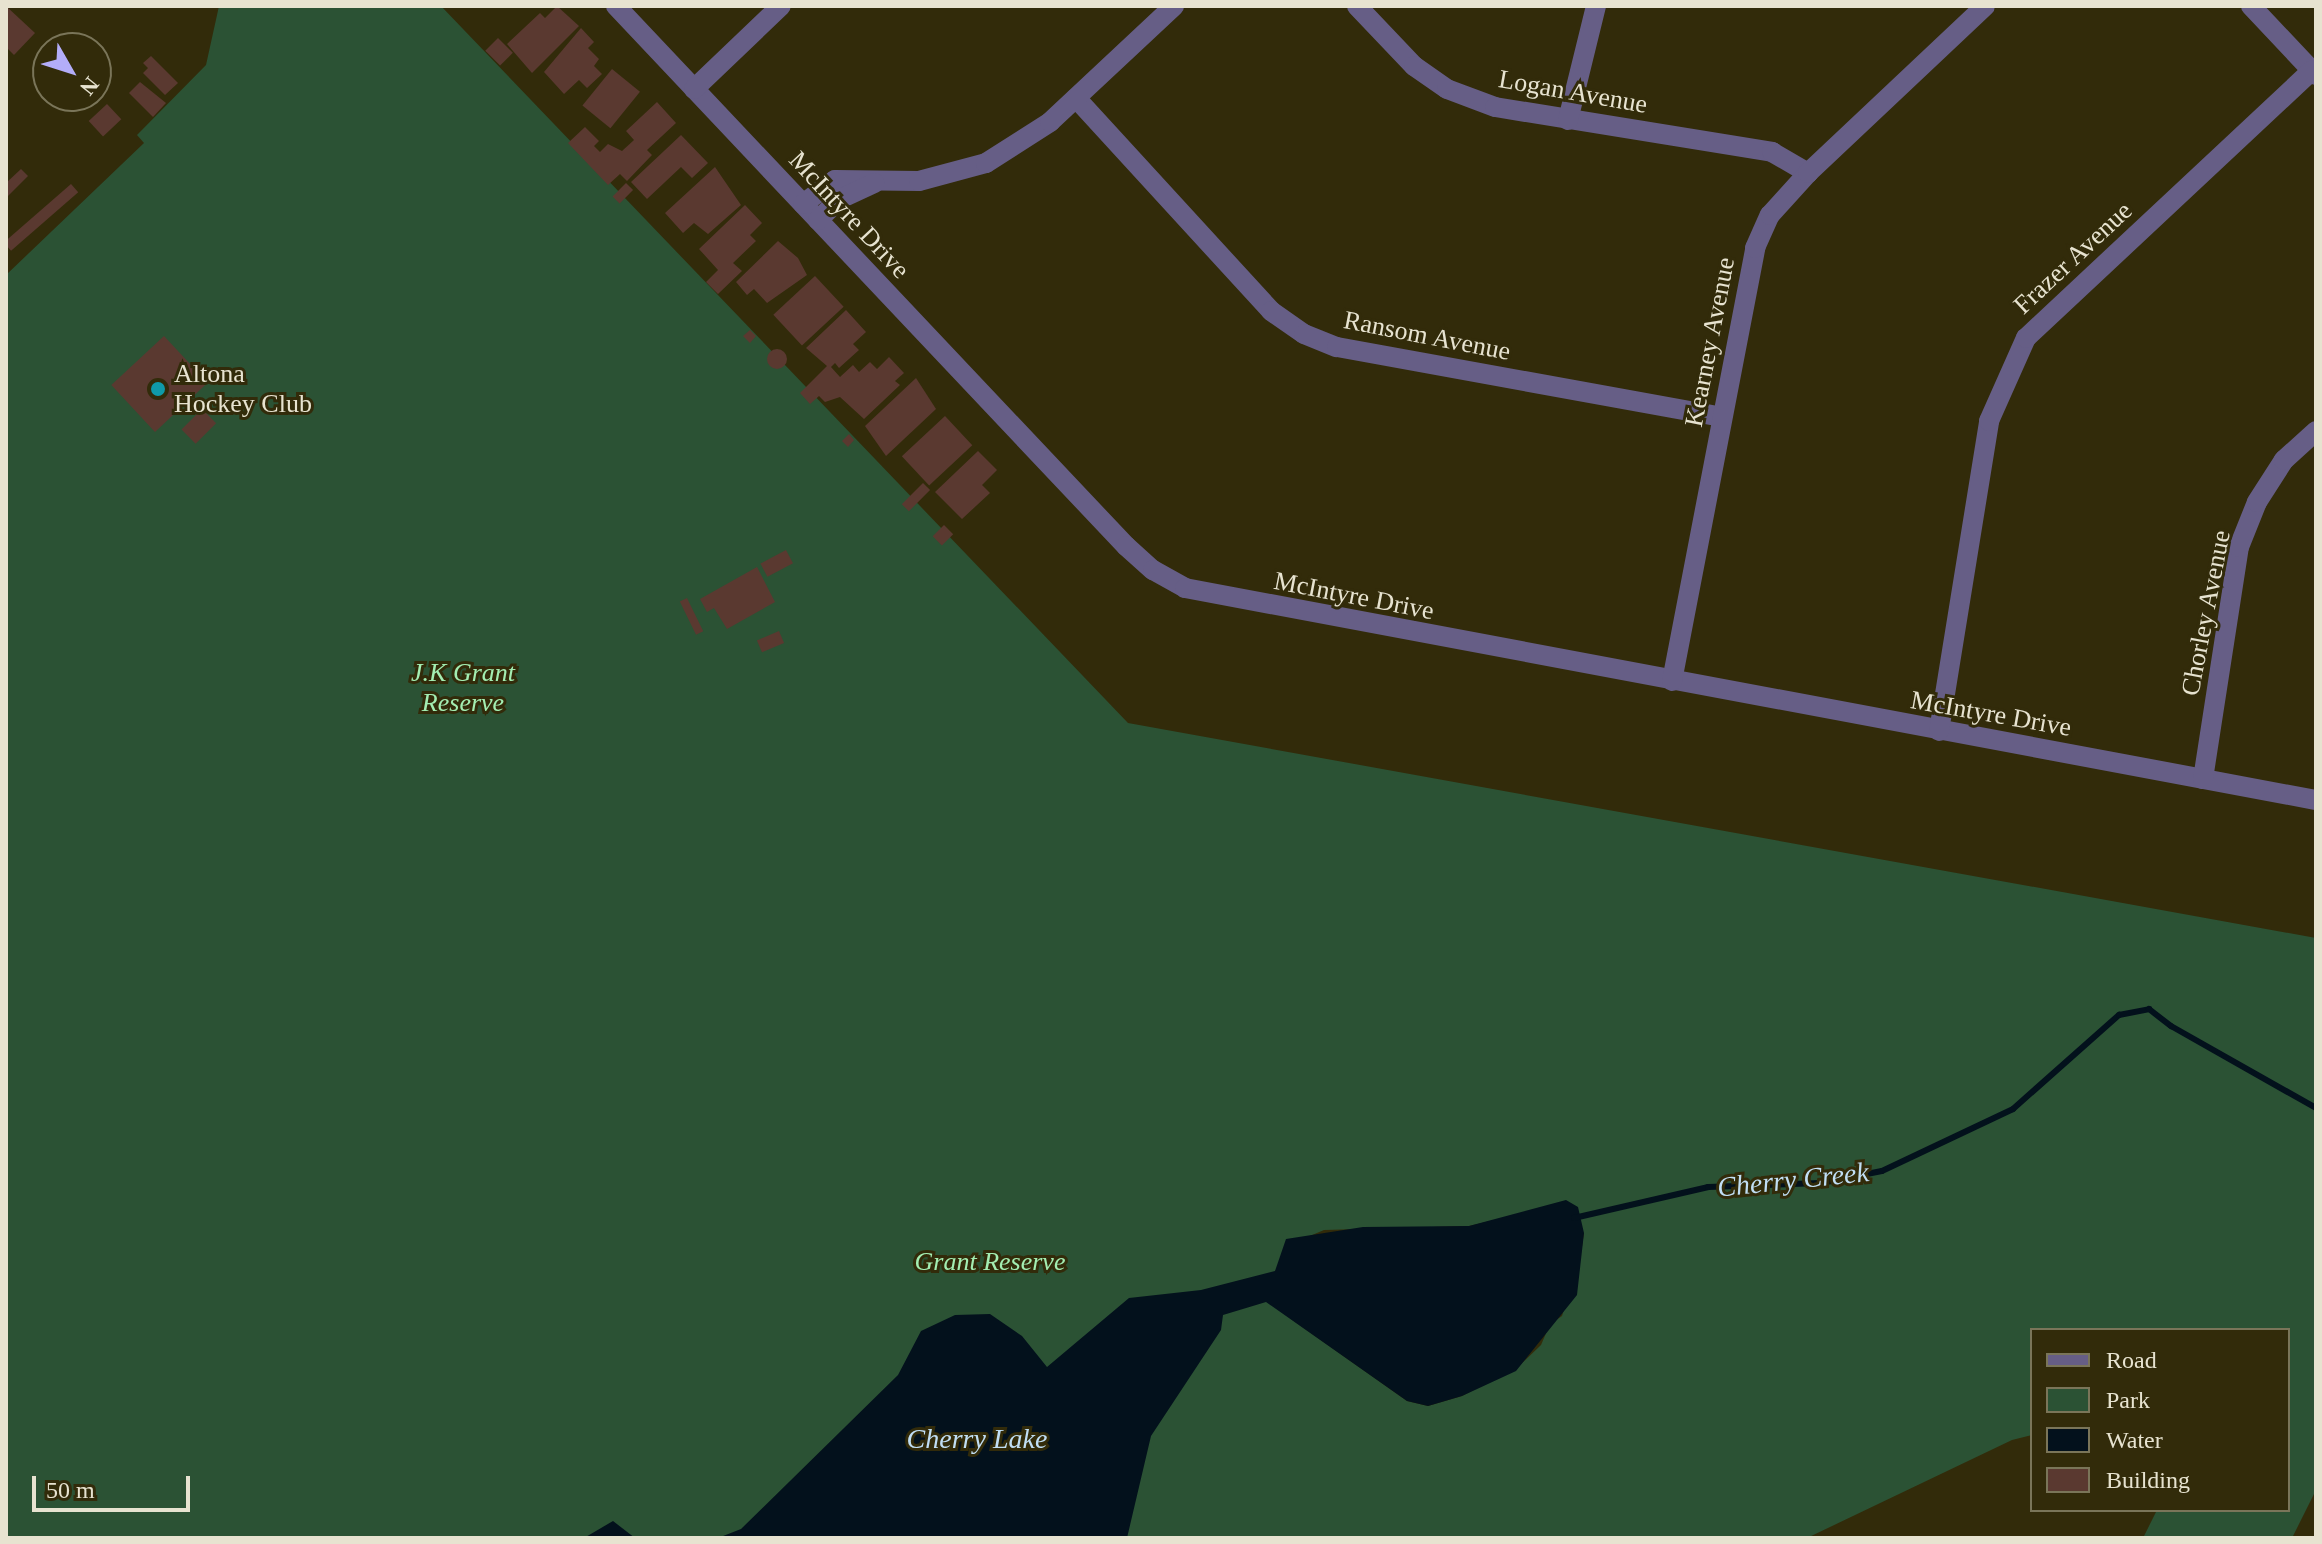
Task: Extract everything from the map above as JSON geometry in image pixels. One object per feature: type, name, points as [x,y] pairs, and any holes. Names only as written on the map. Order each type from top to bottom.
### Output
[{"type":"street","name":"McIntyre Drive","points":[[616,6],[1126,546],[1170,580],[1225,599],[2316,800]]},
{"type":"street","points":[[694,89],[781,6]]},
{"type":"street","points":[[803,204],[835,180],[874,183],[942,178],[986,163],[1030,138],[1174,6]]},
{"type":"street","name":"Logan Avenue","points":[[1357,6],[1414,66],[1447,89],[1495,107],[1772,152],[1808,173]]},
{"type":"street","points":[[1568,120],[1596,6]]},
{"type":"street","name":"Kearney Avenue","points":[[1672,681],[1755,248],[1770,215],[1808,173],[1985,6]]},
{"type":"street","points":[[2251,6],[2314,72]]},
{"type":"street","name":"Frazer Avenue","points":[[1939,731],[1989,421],[2026,338],[2314,72]]},
{"type":"street","name":"Ransom Avenue","points":[[1076,98],[1271,311],[1304,334],[1337,347],[1722,417]]},
{"type":"street","points":[[818,220],[840,199],[874,183]]},
{"type":"street","name":"Chorley Avenue","points":[[2203,779],[2239,547],[2257,502],[2284,460],[2316,431]]},
{"type":"green space","points":[[219,6],[441,6],[1128,723],[2316,938],[2316,1490],[2292,1538],[2143,1538],[2156,1512],[2290,1512],[2290,1328],[2030,1328],[2030,1436],[2012,1440],[1807,1538],[6,1538],[6,275],[144,143],[137,135],[206,65]],"holes":[[[1503,1218],[1584,1233],[1562,1316],[1550,1324],[1541,1345],[1519,1366],[1462,1396],[1428,1406],[1407,1401],[1291,1319],[1275,1271],[1298,1241],[1324,1230],[1469,1226]]]},
{"type":"water","name":"Cherry Lake","points":[[1566,1200],[1578,1207],[1584,1233],[1577,1295],[1516,1371],[1462,1396],[1428,1406],[1407,1401],[1266,1302],[1223,1315],[1221,1330],[1151,1436],[1127,1538],[718,1538],[741,1529],[898,1375],[921,1331],[955,1315],[990,1314],[1022,1336],[1047,1367],[1129,1298],[1201,1290],[1275,1271],[1286,1239],[1363,1227],[1469,1226]]},
{"type":"water","points":[[613,1521],[635,1538],[584,1538]]},
{"type":"building","points":[[6,6],[34,32],[14,55],[6,47]]},
{"type":"building","points":[[557,6],[579,26],[532,73],[507,44],[540,13],[545,18]]},
{"type":"building","points":[[581,28],[594,42],[588,48],[599,59],[594,66],[602,74],[587,88],[579,80],[564,94],[544,72]]},
{"type":"building","points":[[498,38],[513,53],[500,66],[485,51]]},
{"type":"building","points":[[151,56],[178,83],[165,95],[143,73],[148,68],[143,63]]},
{"type":"building","points":[[612,69],[640,92],[610,128],[582,106]]},
{"type":"building","points":[[140,82],[166,103],[153,117],[129,93]]},
{"type":"building","points":[[657,102],[676,123],[647,150],[652,155],[627,181],[620,174],[608,185],[568,143],[585,127],[599,141],[594,146],[600,152],[608,144],[622,151],[634,140],[626,131]]},
{"type":"building","points":[[112,109],[121,119],[103,136],[89,121],[98,112],[112,112]]},
{"type":"building","points":[[681,135],[708,163],[692,178],[681,167],[647,199],[631,182]]},
{"type":"building","points":[[715,167],[741,205],[708,234],[694,223],[683,233],[665,213]]},
{"type":"building","points":[[21,169],[28,176],[6,198],[6,183]]},
{"type":"building","points":[[626,183],[633,190],[620,204],[613,196]]},
{"type":"building","points":[[71,184],[78,192],[11,251],[6,241]]},
{"type":"building","points":[[745,205],[762,223],[750,235],[756,241],[733,263],[742,271],[718,294],[706,282],[718,270],[699,249]]},
{"type":"building","points":[[778,241],[798,258],[807,275],[767,303],[754,289],[747,295],[736,282]]},
{"type":"building","points":[[815,276],[844,307],[802,346],[773,315]]},
{"type":"building","points":[[846,310],[866,332],[853,344],[859,350],[839,368],[835,363],[831,367],[840,377],[853,365],[859,372],[870,362],[877,369],[889,357],[904,373],[895,381],[900,385],[864,419],[840,397],[825,402],[819,396],[810,404],[800,393],[827,366],[806,348]]},
{"type":"building","points":[[750,330],[756,336],[750,343],[743,336]]},
{"type":"building","name":"Altona Hockey Club","points":[[164,336],[208,383],[155,432],[111,385]]},
{"type":"building","points":[[773,349],[781,349],[787,359],[781,369],[773,369],[767,363],[767,355]]},
{"type":"building","points":[[916,378],[936,409],[886,456],[865,426]]},
{"type":"building","points":[[202,409],[216,423],[196,444],[181,430]]},
{"type":"building","points":[[945,416],[972,445],[929,485],[902,456]]},
{"type":"building","points":[[849,434],[854,440],[848,447],[842,441]]},
{"type":"building","points":[[978,451],[997,470],[982,485],[990,493],[962,519],[935,492]]},
{"type":"building","points":[[923,483],[930,490],[909,511],[902,504]]},
{"type":"building","points":[[944,525],[953,534],[942,546],[933,536]]},
{"type":"building","points":[[786,550],[793,563],[767,577],[760,564]]},
{"type":"building","points":[[757,567],[775,602],[727,629],[714,608],[707,612],[700,599]]},
{"type":"building","points":[[687,598],[703,631],[696,635],[680,602]]},
{"type":"building","points":[[779,631],[784,643],[762,652],[757,640]]},
{"type":"waterway","name":"Cherry Creek","points":[[1574,1218],[1708,1187],[1821,1183],[1882,1171],[2013,1109],[2119,1015],[2149,1009],[2171,1026],[2316,1108]]},
{"type":"place","name":"Altona Hockey Club","points":[[158,389]]},
{"type":"park label","name":"J.K Grant Reserve","points":[[463,688]]},
{"type":"park label","name":"Grant Reserve","points":[[990,1262]]}]
